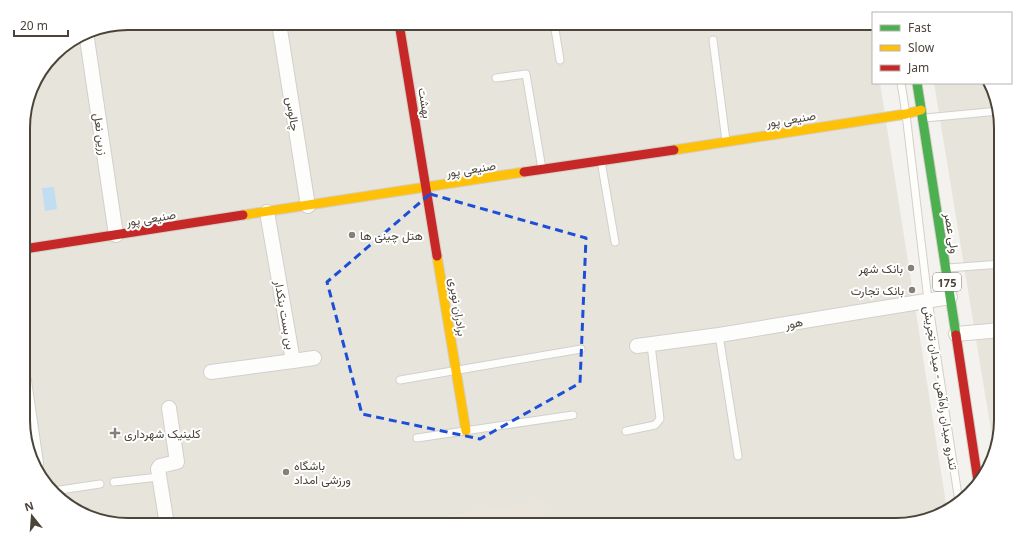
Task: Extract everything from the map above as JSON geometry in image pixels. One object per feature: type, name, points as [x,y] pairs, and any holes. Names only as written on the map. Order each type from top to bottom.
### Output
[{"type":"street","name":"چالوس","points":[[280,30],[308,206]]},
{"type":"street","name":"بهشت","points":[[400,30],[426,188]]},
{"type":"street","name":"زرین نعل","points":[[87,39],[116,235]]},
{"type":"street","name":"ولی عصر","points":[[917,84],[977,476]]},
{"type":"street","name":"صنیعی پور","points":[[30,248],[906,114],[922,114]]},
{"type":"street","name":"برادران نوبری","points":[[426,188],[466,431]]},
{"type":"street","name":"بن بست بنکدار","points":[[211,372],[293,360],[267,212]]},
{"type":"street","name":"هور","points":[[637,346],[719,335],[950,297]]},
{"type":"street","points":[[956,334],[994,331]]},
{"type":"street","points":[[293,360],[314,358]]},
{"type":"street","points":[[166,518],[158,468],[177,462],[169,408]]},
{"type":"street","points":[[30,424],[34,449]]},
{"type":"lane","points":[[555,30],[560,60]]},
{"type":"lane","points":[[713,40],[726,142]]},
{"type":"lane","points":[[496,78],[526,74],[542,170]]},
{"type":"lane","name":"تندرو میدان راه‌آهن - میدان تجریش","points":[[902,84],[928,300],[958,496]]},
{"type":"lane","points":[[922,114],[992,111]]},
{"type":"lane","points":[[601,161],[615,242]]},
{"type":"lane","points":[[945,268],[994,264]]},
{"type":"lane","points":[[719,335],[738,456]]},
{"type":"lane","points":[[626,431],[655,425],[660,419],[651,345]]},
{"type":"lane","points":[[400,380],[581,349]]},
{"type":"lane","points":[[417,438],[573,415]]},
{"type":"lane","points":[[114,482],[159,477]]},
{"type":"lane","points":[[60,490],[100,484]]},
{"type":"highlighted area","points":[[430,194],[586,238],[580,383],[480,439],[362,414],[327,282]]},
{"type":"shaded area","points":[[121,30],[872,30],[872,84],[880,84],[946,505],[940,508],[928,513],[903,518],[128,518],[96,513],[84,508],[68,498],[50,480],[37,458],[33,446],[30,420],[30,121],[33,102],[37,90],[46,73],[63,54],[73,46],[90,37],[102,33]]},
{"type":"shaded area","points":[[934,84],[984,84],[991,102],[994,128],[994,420],[992,438]]},
{"type":"shaded area","points":[[544,501],[547,518],[428,518]]},
{"type":"water","points":[[54,187],[57,209],[45,211],[42,188]]},
{"type":"traffic: fast","points":[[917,84],[956,335]]},
{"type":"traffic: slow","points":[[674,150],[906,114],[921,110]]},
{"type":"traffic: slow","points":[[243,215],[524,172]]},
{"type":"traffic: slow","points":[[437,256],[466,431]]},
{"type":"traffic: jam","points":[[400,30],[437,256]]},
{"type":"traffic: jam","points":[[524,172],[674,150]]},
{"type":"traffic: jam","points":[[30,248],[243,215]]},
{"type":"traffic: jam","points":[[956,335],[977,476]]},
{"type":"place","name":"هتل چینی ها","points":[[352,235]]},
{"type":"place","name":"بانک شهر","points":[[911,268]]},
{"type":"place","name":"بانک تجارت","points":[[912,290]]},
{"type":"place","name":"کلینیک شهرداری","points":[[115,433]]},
{"type":"place","name":"باشگاه ورزشی امداد","points":[[286,472]]}]
